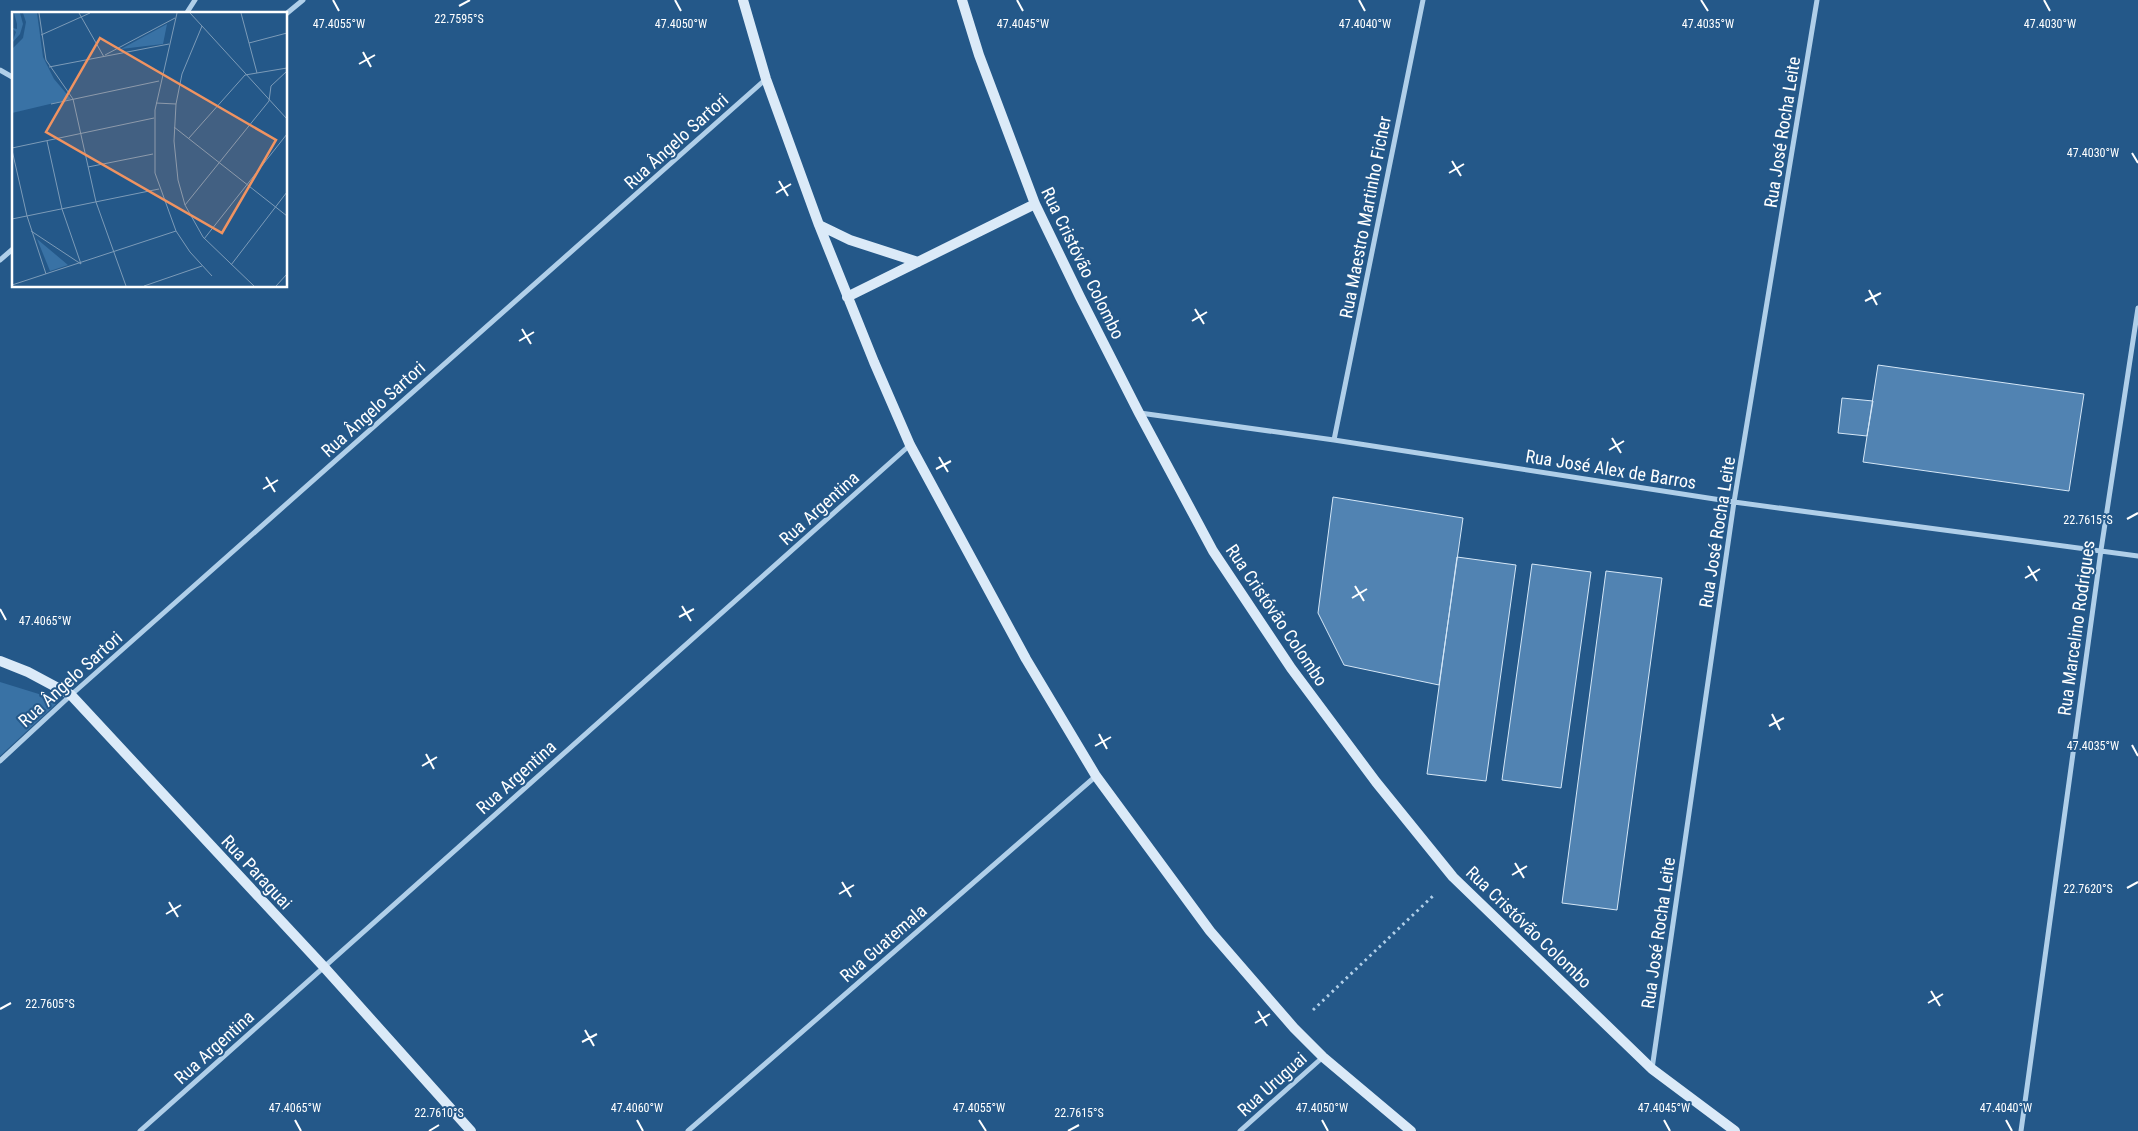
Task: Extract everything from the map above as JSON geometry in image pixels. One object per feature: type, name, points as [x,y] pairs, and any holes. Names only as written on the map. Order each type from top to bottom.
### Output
[{"type":"main road","points":[[743,0],[766,80],[819,224],[847,297],[910,445],[1026,659],[1096,776],[1210,931],[1294,1028],[1323,1057],[1411,1131]]},
{"type":"main road","name":"Rua Cristóvão Colombo","points":[[962,0],[979,55],[1035,204],[1139,413],[1213,551],[1291,668],[1376,782],[1453,877],[1652,1069],[1735,1131]]},
{"type":"main road","points":[[847,297],[1035,204]]},
{"type":"main road","points":[[819,224],[850,240],[918,262]]},
{"type":"main road","name":"Rua Paraguai","points":[[0,661],[28,672],[71,696],[324,967],[470,1131]]},
{"type":"street","points":[[187,12],[195,0]]},
{"type":"street","points":[[288,12],[303,0]]},
{"type":"street","name":"Rua Maestro Martinho Ficher","points":[[1334,440],[1423,0]]},
{"type":"street","name":"Rua José Rocha Leite","points":[[1652,1069],[1734,502],[1818,0]]},
{"type":"street","points":[[0,70],[12,77]]},
{"type":"street","name":"Rua Ângelo Sartori","points":[[0,761],[766,80]]},
{"type":"street","points":[[0,260],[12,250]]},
{"type":"street","name":"Rua Marcelino Rodrigues","points":[[2021,1131],[2101,550],[2138,308]]},
{"type":"street","name":"Rua José Alex de Barros","points":[[1139,413],[1334,440],[1734,502],[2138,556]]},
{"type":"street","name":"Rua Argentina","points":[[140,1131],[910,445]]},
{"type":"street","name":"Rua Guatemala","points":[[688,1131],[1096,776]]},
{"type":"street","name":"Rua Uruguai","points":[[1240,1131],[1323,1057]]},
{"type":"path","points":[[1294,1028],[1453,877]]},
{"type":"shaded area","points":[[0,682],[55,699],[52,703],[56,704],[0,756]]},
{"type":"building","points":[[1878,365],[2084,394],[2069,491],[1863,462]]},
{"type":"building","points":[[1842,398],[1873,401],[1867,436],[1838,433]]},
{"type":"building","points":[[1333,497],[1463,518],[1439,685],[1344,665],[1318,613]]},
{"type":"building","points":[[1457,557],[1516,565],[1486,781],[1427,774]]},
{"type":"building","points":[[1532,564],[1591,572],[1561,788],[1502,780]]},
{"type":"building","points":[[1606,571],[1662,578],[1617,910],[1562,903]]}]
